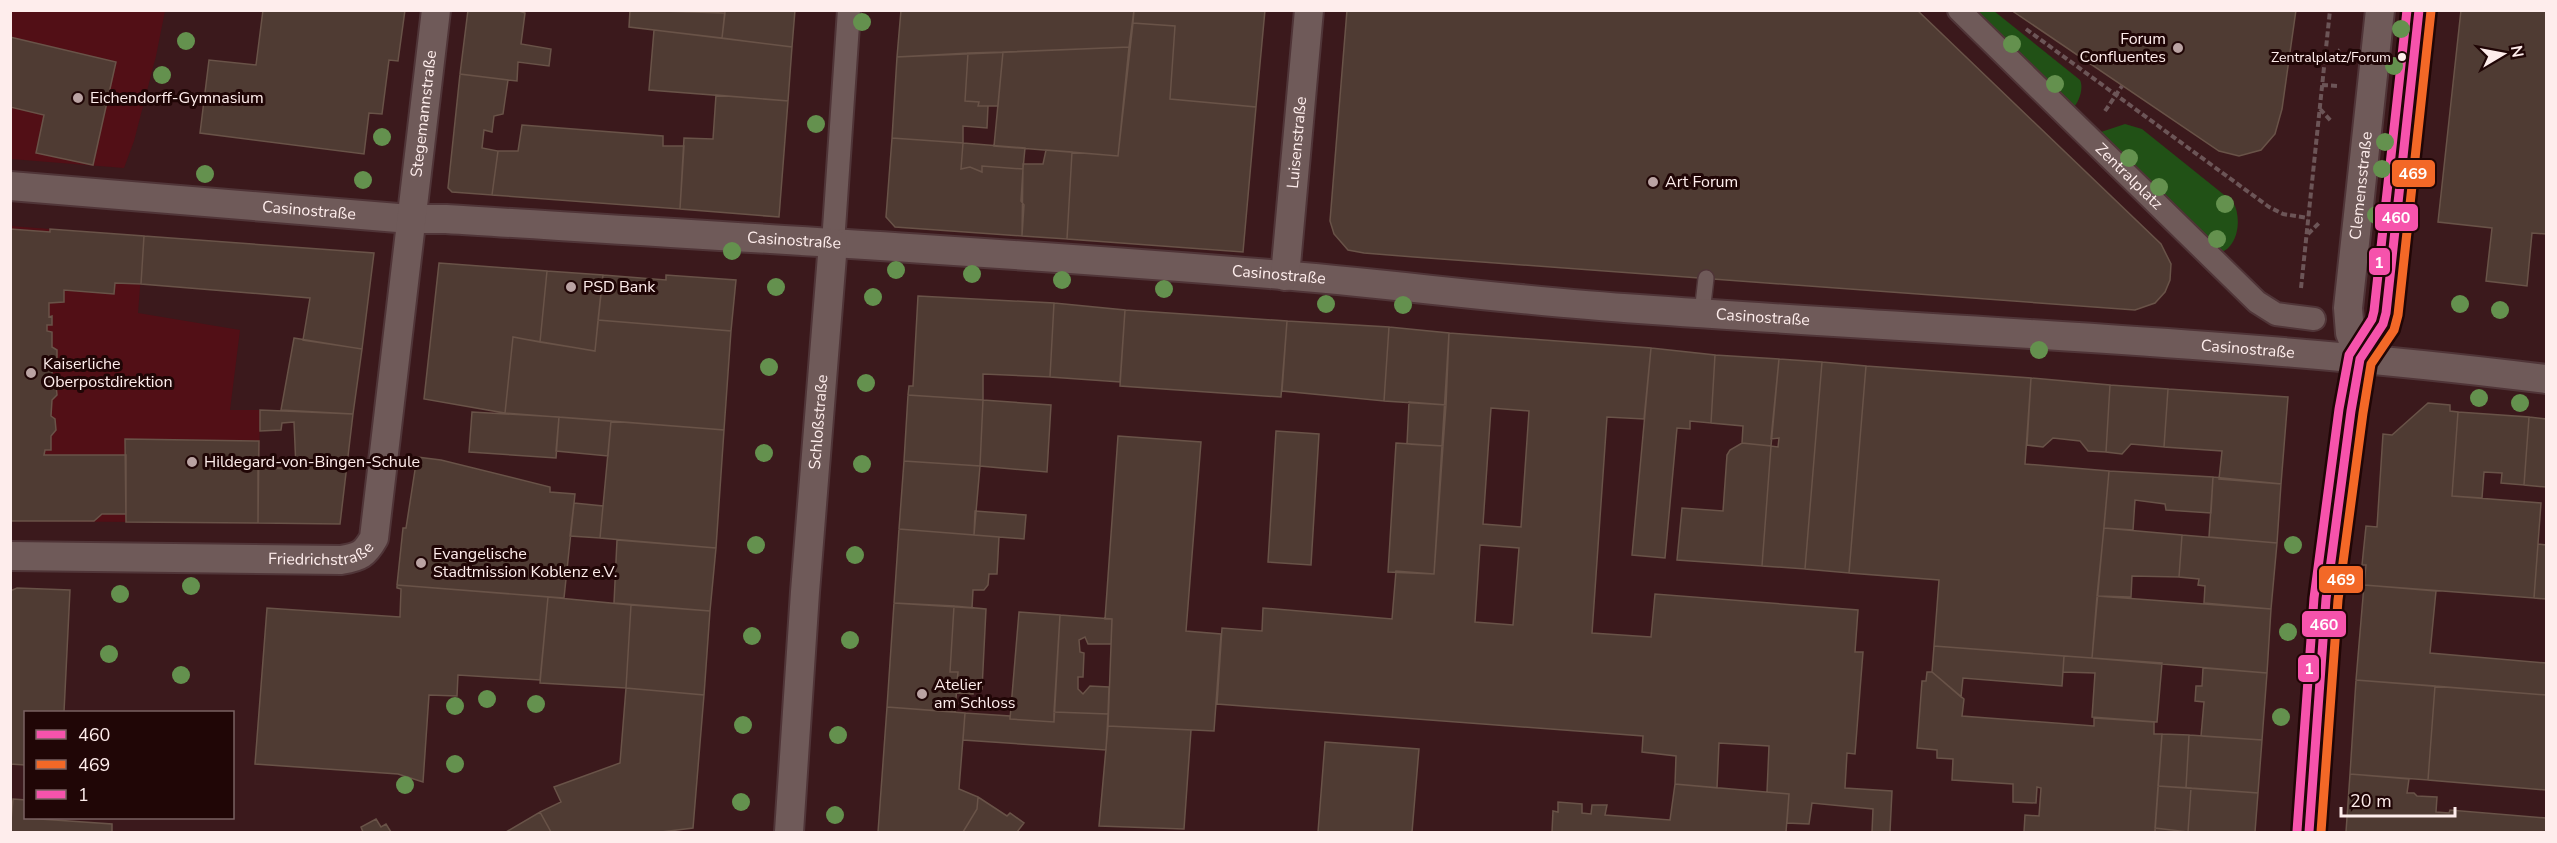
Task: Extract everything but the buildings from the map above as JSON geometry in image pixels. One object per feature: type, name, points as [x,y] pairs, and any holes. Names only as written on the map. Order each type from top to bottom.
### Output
[{"type":"street","name":"Stegemannstraße","points":[[410,219],[436,10]]},
{"type":"street","name":"Schloßstraße","points":[[789,832],[849,10]]},
{"type":"street","name":"Luisenstraße","points":[[1285,276],[1309,10]]},
{"type":"street","name":"Zentralplatz","points":[[1959,10],[2257,302],[2276,314],[2306,318]]},
{"type":"street","name":"Clemensstraße","points":[[2360,359],[2350,333],[2348,308],[2380,10]]},
{"type":"street","name":"Clemensstraße","points":[[2309,832],[2329,575],[2360,359],[2383,324],[2386,313],[2419,10]]},
{"type":"street","name":"Casinostraße","points":[[10,186],[410,219],[446,219],[833,243],[1285,276],[1634,309],[2360,359],[2547,379]]},
{"type":"street","name":"Friedrichstraße","points":[[10,556],[341,560],[354,558],[367,551],[374,538],[410,219]]},
{"type":"lane","points":[[1702,313],[1706,278]]},
{"type":"path","points":[[2306,318],[2308,218],[2330,10]]},
{"type":"path","points":[[2021,25],[2270,207],[2283,214],[2308,218]]},
{"type":"path","points":[[2324,61],[2341,50]]},
{"type":"path","points":[[2322,85],[2340,87]]},
{"type":"path","points":[[2320,108],[2332,122]]},
{"type":"path","points":[[2307,236],[2320,222]]},
{"type":"shaded area","name":"Eichendorff-Gymnasium","points":[[10,11],[165,11],[134,141],[124,168],[11,159]]},
{"type":"shaded area","points":[[10,226],[144,236],[138,313],[240,330],[230,410],[260,410],[258,523],[11,521]]},
{"type":"green space","points":[[1980,11],[1994,11],[2080,80],[2080,95],[2072,109],[1978,15]]},
{"type":"green space","points":[[2125,124],[2142,129],[2233,202],[2236,208],[2237,231],[2235,239],[2226,250],[2219,253],[2098,133]]},
{"type":"transit line","name":"1","points":[[2297,831],[2314,598],[2339,409],[2349,355],[2372,319],[2374,311],[2407,10]]},
{"type":"transit line","name":"460","points":[[2309,832],[2326,599],[2351,411],[2360,359],[2383,324],[2386,313],[2419,10]]},
{"type":"transit line","name":"469","points":[[2321,832],[2338,600],[2363,413],[2371,364],[2394,330],[2398,315],[2431,11]]},
{"type":"place","name":"Forum Confluentes","points":[[2178,48]]},
{"type":"place","name":"Zentralplatz/Forum","points":[[2402,57]]},
{"type":"place","name":"Eichendorff-Gymnasium","points":[[78,98]]},
{"type":"place","name":"Art Forum","points":[[1653,182]]},
{"type":"place","name":"PSD Bank","points":[[571,287]]},
{"type":"place","name":"Kaiserliche Oberpostdirektion","points":[[31,373]]},
{"type":"place","name":"Hildegard-von-Bingen-Schule","points":[[192,462]]},
{"type":"place","name":"Evangelische Stadtmission Koblenz e.V.","points":[[421,563]]},
{"type":"place","name":"Atelier am Schloss","points":[[922,694]]}]
